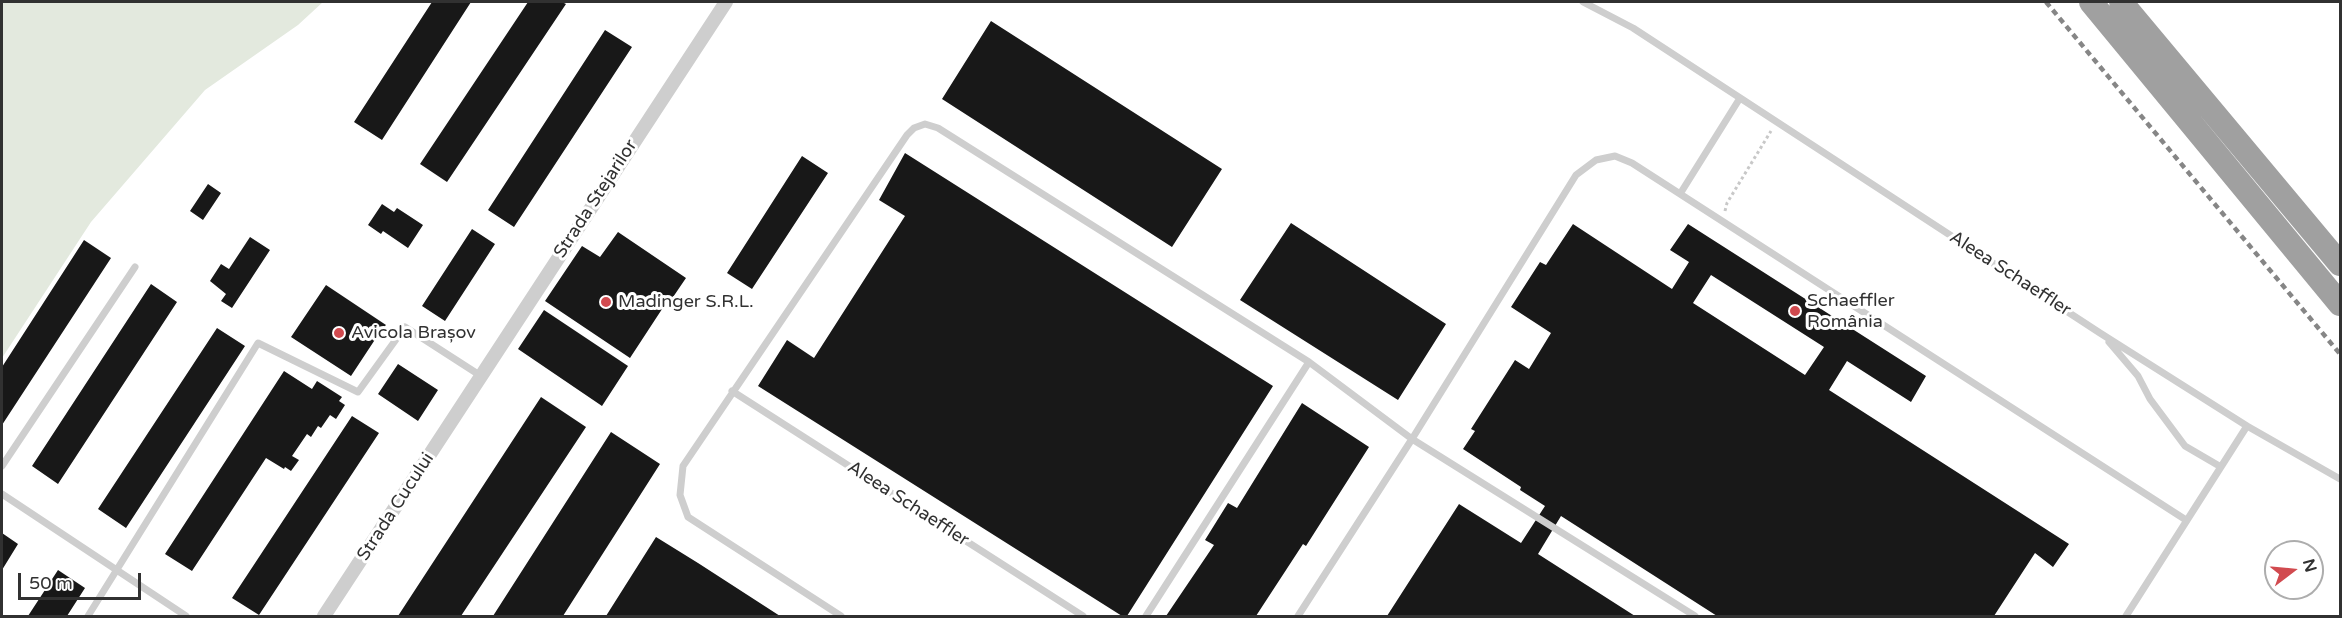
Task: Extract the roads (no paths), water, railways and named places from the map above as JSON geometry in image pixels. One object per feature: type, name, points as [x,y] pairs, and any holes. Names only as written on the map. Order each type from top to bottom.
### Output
[{"type":"highway","points":[[2091,2],[2340,304]]},
{"type":"highway","points":[[2121,2],[2340,264]]},
{"type":"street","name":"Strada Stejarilor","points":[[467,398],[726,2]]},
{"type":"street","name":"Strada Cucului","points":[[324,616],[467,398]]},
{"type":"lane","name":"Aleea Schaeffler","points":[[1583,2],[1633,28],[2100,333],[2247,426],[2340,479]]},
{"type":"lane","points":[[1680,194],[1740,98]]},
{"type":"lane","points":[[842,616],[688,517],[680,495],[683,466],[907,135],[914,128],[925,124],[938,128],[1309,362],[1412,439],[1695,616]]},
{"type":"lane","points":[[1298,616],[1412,439],[1576,175],[1596,160],[1615,156],[1632,163],[2186,520]]},
{"type":"lane","points":[[2,466],[135,267]]},
{"type":"lane","points":[[88,616],[258,343],[358,392],[405,327],[481,376]]},
{"type":"lane","points":[[2100,333],[2127,361],[2150,399],[2185,446],[2222,467]]},
{"type":"lane","points":[[1146,616],[1309,362]]},
{"type":"lane","name":"Aleea Schaeffler","points":[[732,391],[1083,616]]},
{"type":"lane","points":[[2126,616],[2247,426]]},
{"type":"lane","points":[[2,494],[186,616]]},
{"type":"railway","points":[[2046,2],[2340,354]]},
{"type":"place","name":"Madinger S.R.L.","points":[[606,302]]},
{"type":"place","name":"Schaeffler România","points":[[1795,311]]},
{"type":"place","name":"Avicola Brașov","points":[[339,333]]}]
